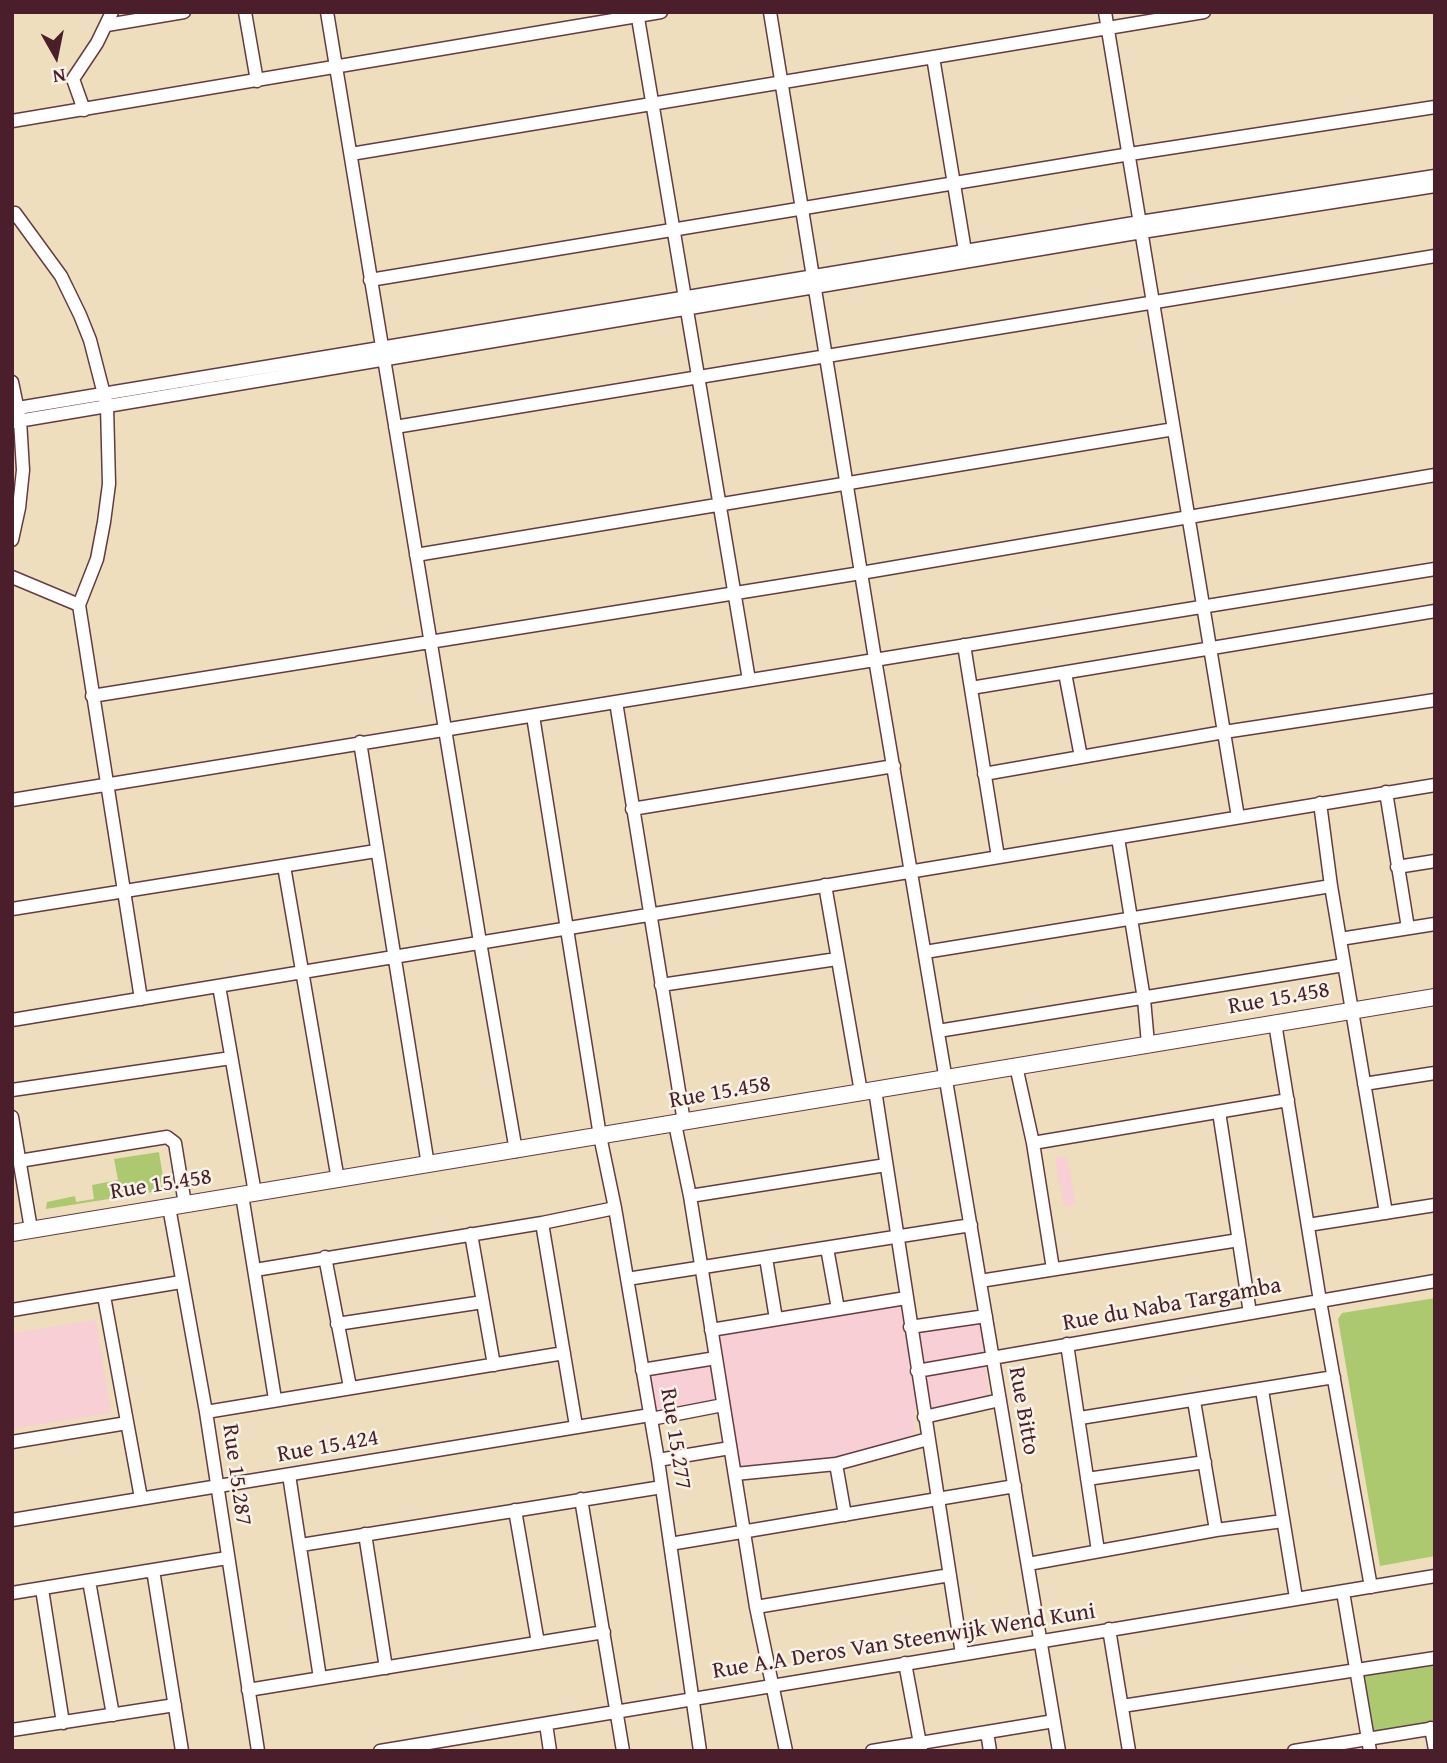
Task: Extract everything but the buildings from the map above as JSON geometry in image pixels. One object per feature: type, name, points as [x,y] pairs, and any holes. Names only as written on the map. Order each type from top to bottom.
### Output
[{"type":"main road","name":"Rue 15.458","points":[[12,1233],[1435,997]]},
{"type":"street","points":[[83,110],[73,79],[107,25],[112,12]]},
{"type":"street","points":[[107,25],[184,12]]},
{"type":"street","points":[[245,12],[257,81]]},
{"type":"street","points":[[327,12],[516,1151]]},
{"type":"street","points":[[12,121],[662,12]]},
{"type":"street","name":"Rue Bitto","points":[[770,12],[875,659],[913,871],[1059,1751]]},
{"type":"street","points":[[1105,12],[1238,817]]},
{"type":"street","points":[[351,154],[1204,12]]},
{"type":"street","points":[[638,14],[749,680]]},
{"type":"street","points":[[933,57],[965,251]]},
{"type":"street","points":[[370,280],[1129,154],[1435,107]]},
{"type":"street","points":[[16,415],[1435,176]]},
{"type":"street","points":[[815,281],[965,251],[1435,186]]},
{"type":"street","points":[[12,200],[14,215],[61,276],[90,341],[106,400],[109,484],[104,522],[97,559],[79,605],[141,999]]},
{"type":"street","points":[[395,427],[1435,256]]},
{"type":"street","points":[[12,382],[23,470],[12,540]]},
{"type":"street","points":[[416,555],[1174,429]]},
{"type":"street","points":[[92,696],[861,573],[1435,475]]},
{"type":"street","points":[[12,800],[1435,569]]},
{"type":"street","points":[[12,577],[79,605]]},
{"type":"street","points":[[971,688],[1435,611]]},
{"type":"street","points":[[964,645],[998,857]]},
{"type":"street","points":[[1066,673],[1081,757]]},
{"type":"street","points":[[984,774],[1435,699]]},
{"type":"street","points":[[615,702],[662,985],[690,1196],[730,1448],[756,1607],[786,1751]]},
{"type":"street","name":"Rue 15.277","points":[[533,716],[600,1136],[658,1460],[700,1751]]},
{"type":"street","points":[[360,742],[428,1166]]},
{"type":"street","points":[[632,810],[894,766]]},
{"type":"street","points":[[12,1020],[1435,785]]},
{"type":"street","points":[[1386,792],[1408,928]]},
{"type":"street","points":[[1320,803],[1331,886],[1386,1213]]},
{"type":"street","points":[[1118,838],[1144,999],[1148,1044]]},
{"type":"street","points":[[12,909],[376,851]]},
{"type":"street","points":[[1397,867],[1435,861]]},
{"type":"street","points":[[284,866],[338,1180]]},
{"type":"street","points":[[825,885],[837,959],[886,1165],[962,1654]]},
{"type":"street","points":[[925,952],[1331,886]]},
{"type":"street","points":[[1340,939],[1435,924]]},
{"type":"street","points":[[662,985],[837,959]]},
{"type":"street","points":[[938,1031],[1344,965]]},
{"type":"street","points":[[219,986],[231,1058],[255,1270],[275,1399]]},
{"type":"street","points":[[1275,1023],[1320,1301],[1371,1587]]},
{"type":"street","points":[[12,1090],[231,1058]]},
{"type":"street","points":[[1016,1066],[1033,1143],[1053,1269]]},
{"type":"street","points":[[1364,1084],[1434,1077]]},
{"type":"street","points":[[1033,1143],[1288,1100]]},
{"type":"street","points":[[1219,1112],[1250,1312]]},
{"type":"street","points":[[12,1117],[31,1230]]},
{"type":"street","points":[[19,1161],[167,1137],[174,1143],[186,1204]]},
{"type":"street","points":[[690,1196],[886,1165]]},
{"type":"street","points":[[1308,1225],[1435,1205]]},
{"type":"street","name":"Rue 15.287","points":[[169,1207],[206,1412],[258,1751]]},
{"type":"street","points":[[255,1270],[542,1223],[615,1208]]},
{"type":"street","points":[[542,1223],[576,1426]]},
{"type":"street","points":[[627,1279],[971,1225]]},
{"type":"street","points":[[471,1234],[494,1365]]},
{"type":"street","points":[[980,1281],[1239,1240]]},
{"type":"street","points":[[827,1248],[838,1309]]},
{"type":"street","points":[[326,1257],[350,1387]]},
{"type":"street","points":[[766,1258],[776,1319]]},
{"type":"street","name":"Rue du Naba Targamba","points":[[917,1371],[1435,1281]]},
{"type":"street","points":[[12,1310],[181,1282]]},
{"type":"street","points":[[104,1296],[141,1498]]},
{"type":"street","points":[[711,1330],[906,1297]]},
{"type":"street","points":[[337,1324],[483,1302]]},
{"type":"street","points":[[910,1327],[986,1316]]},
{"type":"street","points":[[1067,1344],[1098,1551]]},
{"type":"street","points":[[206,1412],[564,1353]]},
{"type":"street","points":[[642,1370],[716,1357]]},
{"type":"street","points":[[1080,1418],[1334,1377]]},
{"type":"street","points":[[1262,1390],[1296,1598]]},
{"type":"street","points":[[924,1417],[1000,1400]]},
{"type":"street","points":[[1194,1401],[1216,1530]]},
{"type":"street","name":"Rue 15.424","points":[[12,1520],[576,1426],[723,1405]]},
{"type":"street","points":[[12,1442],[127,1423]]},
{"type":"street","points":[[735,1474],[836,1464],[928,1439]]},
{"type":"street","points":[[658,1460],[730,1448]]},
{"type":"street","points":[[1087,1479],[1205,1462]]},
{"type":"street","points":[[836,1464],[845,1515]]},
{"type":"street","points":[[289,1475],[302,1545],[320,1678]]},
{"type":"street","points":[[670,1544],[1015,1486]]},
{"type":"street","points":[[302,1545],[662,1487]]},
{"type":"street","points":[[581,1499],[624,1751]]},
{"type":"street","points":[[515,1510],[538,1643]]},
{"type":"street","points":[[1028,1564],[1216,1530],[1283,1521]]},
{"type":"street","points":[[365,1534],[386,1668]]},
{"type":"street","points":[[12,1594],[227,1558]]},
{"type":"street","points":[[153,1570],[182,1751]]},
{"type":"street","points":[[756,1607],[950,1575]]},
{"type":"street","name":"Rue A.A Deros Van Steenwijk Wend Kuni","points":[[380,1751],[1435,1576]]},
{"type":"street","points":[[89,1581],[113,1715]]},
{"type":"street","points":[[42,1589],[63,1723]]},
{"type":"street","points":[[1343,1592],[1368,1745]]},
{"type":"street","points":[[1110,1629],[1129,1751]]},
{"type":"street","points":[[248,1690],[604,1632]]},
{"type":"street","points":[[1122,1706],[1435,1658]]},
{"type":"street","points":[[905,1663],[921,1747]]},
{"type":"street","points":[[12,1730],[174,1705]]},
{"type":"street","points":[[872,1751],[921,1747],[1054,1721]]},
{"type":"street","points":[[546,1724],[550,1751]]},
{"type":"street","points":[[1297,1750],[1368,1745],[1433,1728],[1435,1750]]},
{"type":"street","points":[[987,1732],[990,1751]]},
{"type":"shaded area","points":[[1067,1156],[1076,1205],[1064,1207],[1055,1158]]},
{"type":"shaded area","points":[[901,1301],[906,1331],[980,1319],[989,1397],[914,1410],[915,1434],[837,1458],[741,1470],[730,1401],[655,1414],[646,1363],[721,1351],[718,1332]]},
{"type":"shaded area","points":[[96,1320],[111,1413],[12,1429],[12,1333]]},
{"type":"green space","points":[[159,1152],[165,1190],[46,1209],[47,1202],[75,1196],[76,1202],[94,1199],[92,1185],[118,1180],[114,1159]]},
{"type":"green space","points":[[1435,1298],[1435,1556],[1380,1566],[1338,1319],[1342,1313]]},
{"type":"green space","points":[[1435,1659],[1435,1722],[1369,1733],[1359,1672]]}]
